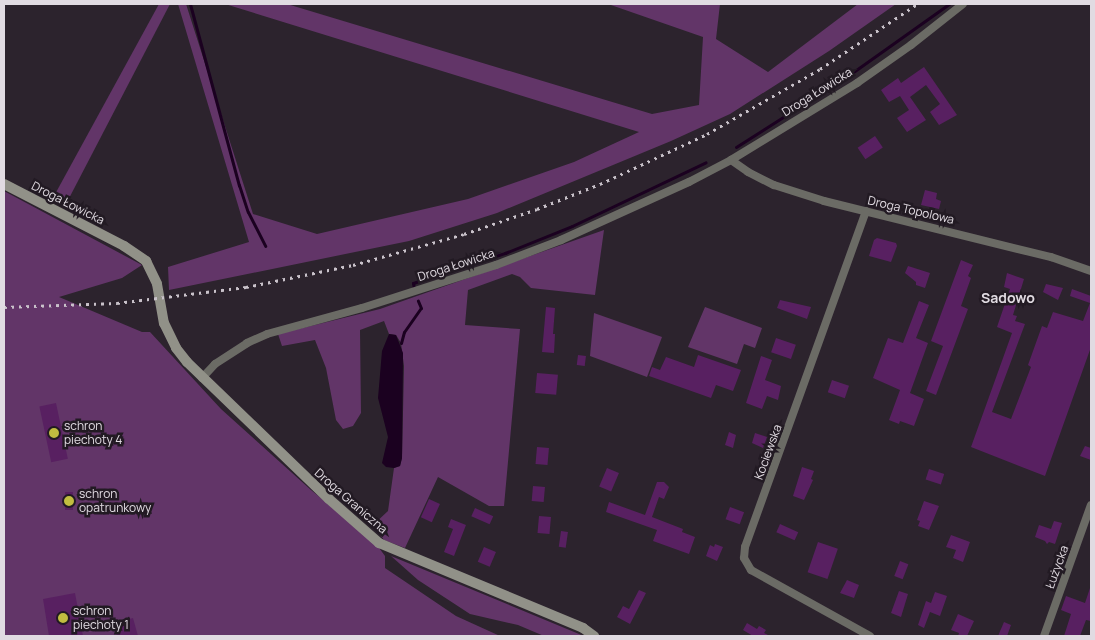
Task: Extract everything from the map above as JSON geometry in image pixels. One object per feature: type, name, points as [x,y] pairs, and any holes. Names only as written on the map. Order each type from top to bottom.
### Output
[{"type":"street","name":"Droga Łowicka","points":[[4,184],[124,246],[146,260],[153,273],[164,323],[176,348],[202,378],[215,364],[247,343],[267,334],[362,308],[496,265],[561,240],[689,182],[731,160],[857,83],[911,45],[963,4]]},
{"type":"street","name":"Droga Topolowa","points":[[731,160],[748,172],[774,185],[824,201],[1051,257],[1091,272]]},
{"type":"street","name":"Kociewska","points":[[866,211],[745,547],[744,558],[751,570],[870,636]]},
{"type":"street","name":"Droga Graniczna","points":[[202,378],[329,499],[379,543],[583,628],[594,636]]},
{"type":"street","name":"Łużycka","points":[[1044,636],[1091,505]]},
{"type":"shaded area","points":[[159,4],[170,4],[65,206],[54,196]]},
{"type":"shaded area","points":[[178,4],[186,4],[253,214],[317,234],[468,199],[574,162],[639,132],[225,4],[287,4],[652,114],[699,105],[703,37],[608,4],[720,4],[716,39],[768,72],[858,4],[896,4],[829,51],[730,114],[671,141],[497,213],[409,241],[169,290],[168,267],[249,242]]},
{"type":"shaded area","points":[[4,191],[142,265],[122,278],[59,297],[142,332],[150,332],[221,409],[311,490],[357,528],[368,533],[385,556],[385,568],[456,616],[500,636],[4,636]]},
{"type":"shaded area","points":[[604,230],[595,295],[531,288],[520,277],[512,274],[468,290],[465,325],[520,329],[504,506],[489,506],[438,477],[405,548],[384,540],[373,525],[388,511],[394,468],[400,466],[402,458],[404,366],[401,343],[396,335],[389,334],[384,321],[360,330],[361,413],[353,426],[343,429],[336,420],[326,368],[315,340],[282,346],[278,334],[380,309]]},
{"type":"shaded area","points":[[705,307],[762,328],[755,348],[744,344],[737,364],[688,347]]},
{"type":"shaded area","points":[[594,313],[662,337],[647,377],[590,356]]},
{"type":"shaded area","points":[[389,334],[396,335],[403,353],[402,458],[400,466],[394,468],[386,467],[382,463],[388,437],[378,398],[382,351]]},
{"type":"shaded area","points":[[391,556],[583,636],[544,636],[518,625],[470,614],[418,580]]},
{"type":"building","points":[[924,67],[957,115],[939,125],[930,112],[940,104],[926,85],[910,97],[926,120],[907,132],[897,118],[909,110],[900,96],[889,102],[881,90],[898,78],[901,83]]},
{"type":"building","points":[[875,136],[883,148],[865,159],[858,148]]},
{"type":"building","points":[[925,190],[937,193],[936,199],[941,201],[939,209],[921,205]]},
{"type":"building","points":[[877,238],[896,243],[897,246],[891,262],[869,256],[874,240]]},
{"type":"building","points":[[961,260],[973,265],[968,276],[971,278],[961,306],[968,309],[936,395],[926,391],[943,346],[931,341]]},
{"type":"building","points":[[908,266],[930,273],[925,288],[916,285],[916,282],[905,273]]},
{"type":"building","points":[[1007,273],[1024,279],[1013,315],[1017,316],[1015,321],[1025,324],[992,412],[1011,419],[1031,367],[1028,365],[1042,326],[1047,328],[1053,312],[1083,321],[1090,303],[1070,296],[1072,289],[1091,296],[1091,347],[1045,476],[971,447],[1012,333],[997,327],[1010,289],[1004,287]]},
{"type":"building","points":[[1046,284],[1063,288],[1058,300],[1043,292]]},
{"type":"building","points":[[780,300],[811,307],[807,319],[777,308]]},
{"type":"building","points":[[919,301],[929,305],[916,338],[928,343],[910,393],[924,399],[914,426],[900,421],[899,424],[889,420],[900,390],[873,378],[888,338],[903,343]]},
{"type":"building","points":[[546,307],[555,308],[554,353],[542,352]]},
{"type":"building","points":[[776,338],[796,345],[791,359],[771,352]]},
{"type":"building","points":[[578,355],[586,356],[585,366],[577,365]]},
{"type":"building","points":[[698,355],[741,370],[733,391],[716,385],[711,398],[649,376],[652,367],[660,370],[666,357],[694,367]]},
{"type":"building","points":[[761,356],[772,360],[765,380],[781,386],[778,400],[767,396],[762,409],[746,403]]},
{"type":"building","points":[[537,373],[558,375],[556,395],[535,393]]},
{"type":"building","points":[[832,380],[849,386],[845,398],[828,392]]},
{"type":"building","name":"schron piechoty 4","points":[[56,403],[68,459],[51,462],[39,407]]},
{"type":"building","points":[[729,432],[736,435],[733,448],[725,445]]},
{"type":"building","points":[[755,433],[767,437],[763,448],[752,443]]},
{"type":"building","points":[[1085,446],[1091,448],[1091,460],[1080,456]]},
{"type":"building","points":[[537,447],[549,448],[547,465],[536,464]]},
{"type":"building","points":[[802,467],[814,471],[811,479],[813,480],[804,500],[793,496]]},
{"type":"building","points":[[607,468],[619,473],[611,491],[599,486]]},
{"type":"building","points":[[929,469],[944,474],[941,484],[926,479]]},
{"type":"building","points":[[657,482],[664,482],[669,487],[664,499],[659,497],[652,517],[683,529],[682,532],[695,537],[689,554],[653,541],[657,530],[606,512],[609,502],[645,515]]},
{"type":"building","points":[[533,486],[545,487],[544,502],[532,501]]},
{"type":"building","name":"schron opatrunkowy","points":[[65,492],[73,492],[73,510],[65,510]]},
{"type":"building","points":[[429,499],[440,504],[432,522],[421,517]]},
{"type":"building","points":[[924,501],[939,506],[929,530],[918,526],[920,521],[917,520]]},
{"type":"building","points":[[730,507],[744,512],[740,524],[726,519]]},
{"type":"building","points":[[475,508],[493,516],[490,524],[471,516]]},
{"type":"building","points":[[539,516],[551,517],[549,534],[538,533]]},
{"type":"building","points":[[451,519],[466,525],[454,556],[444,552],[453,529],[448,527]]},
{"type":"building","points":[[1054,521],[1062,523],[1055,544],[1049,542],[1047,544],[1045,541],[1035,537],[1039,525],[1051,529]]},
{"type":"building","points":[[780,524],[798,532],[795,540],[776,532]]},
{"type":"building","points":[[561,531],[568,532],[566,548],[559,547]]},
{"type":"building","points":[[951,535],[970,542],[963,562],[953,558],[956,550],[946,547]]},
{"type":"building","points":[[818,542],[838,549],[827,579],[808,572]]},
{"type":"building","points":[[715,544],[723,547],[717,561],[706,556],[710,545],[714,547]]},
{"type":"building","points":[[484,547],[496,552],[490,567],[478,562]]},
{"type":"building","points":[[900,561],[908,564],[903,579],[894,576]]},
{"type":"building","points":[[847,580],[859,585],[854,598],[840,593]]},
{"type":"building","points":[[1090,588],[1091,621],[1086,620],[1080,636],[1064,636],[1071,614],[1061,610],[1066,596],[1085,603]]},
{"type":"building","points":[[639,590],[646,593],[630,624],[617,617],[623,606],[629,609]]},
{"type":"building","points":[[899,591],[908,594],[901,617],[891,613]]},
{"type":"building","points":[[935,592],[947,596],[940,616],[930,612],[924,628],[918,625],[926,601],[931,603]]},
{"type":"building","name":"schron piechoty 1","points":[[75,593],[83,636],[49,636],[43,599]]},
{"type":"building","points":[[958,614],[974,621],[967,636],[958,636],[959,633],[951,630]]},
{"type":"building","points":[[133,618],[138,636],[117,636],[114,623]]},
{"type":"building","points":[[1004,622],[1011,625],[1007,636],[998,636]]},
{"type":"building","points":[[747,623],[757,629],[759,626],[766,630],[764,633],[770,636],[753,636],[743,630]]},
{"type":"waterway","points":[[190,4],[239,185],[248,212],[265,246]]},
{"type":"waterway","points":[[736,147],[849,75],[949,4]]},
{"type":"waterway","points":[[414,289],[413,283],[505,253],[572,226],[706,162]]},
{"type":"waterway","points":[[401,343],[404,332],[421,308],[418,301]]},
{"type":"railway","points":[[4,307],[117,303],[246,287],[353,265],[464,234],[537,209],[600,184],[707,134],[820,69],[917,4]]},
{"type":"place","name":"schron piechoty 4","points":[[54,433]]},
{"type":"place","name":"schron opatrunkowy","points":[[69,501]]},
{"type":"place","name":"schron piechoty 1","points":[[63,618]]},
{"type":"district","name":"Sadowo","points":[[1008,298]]}]
